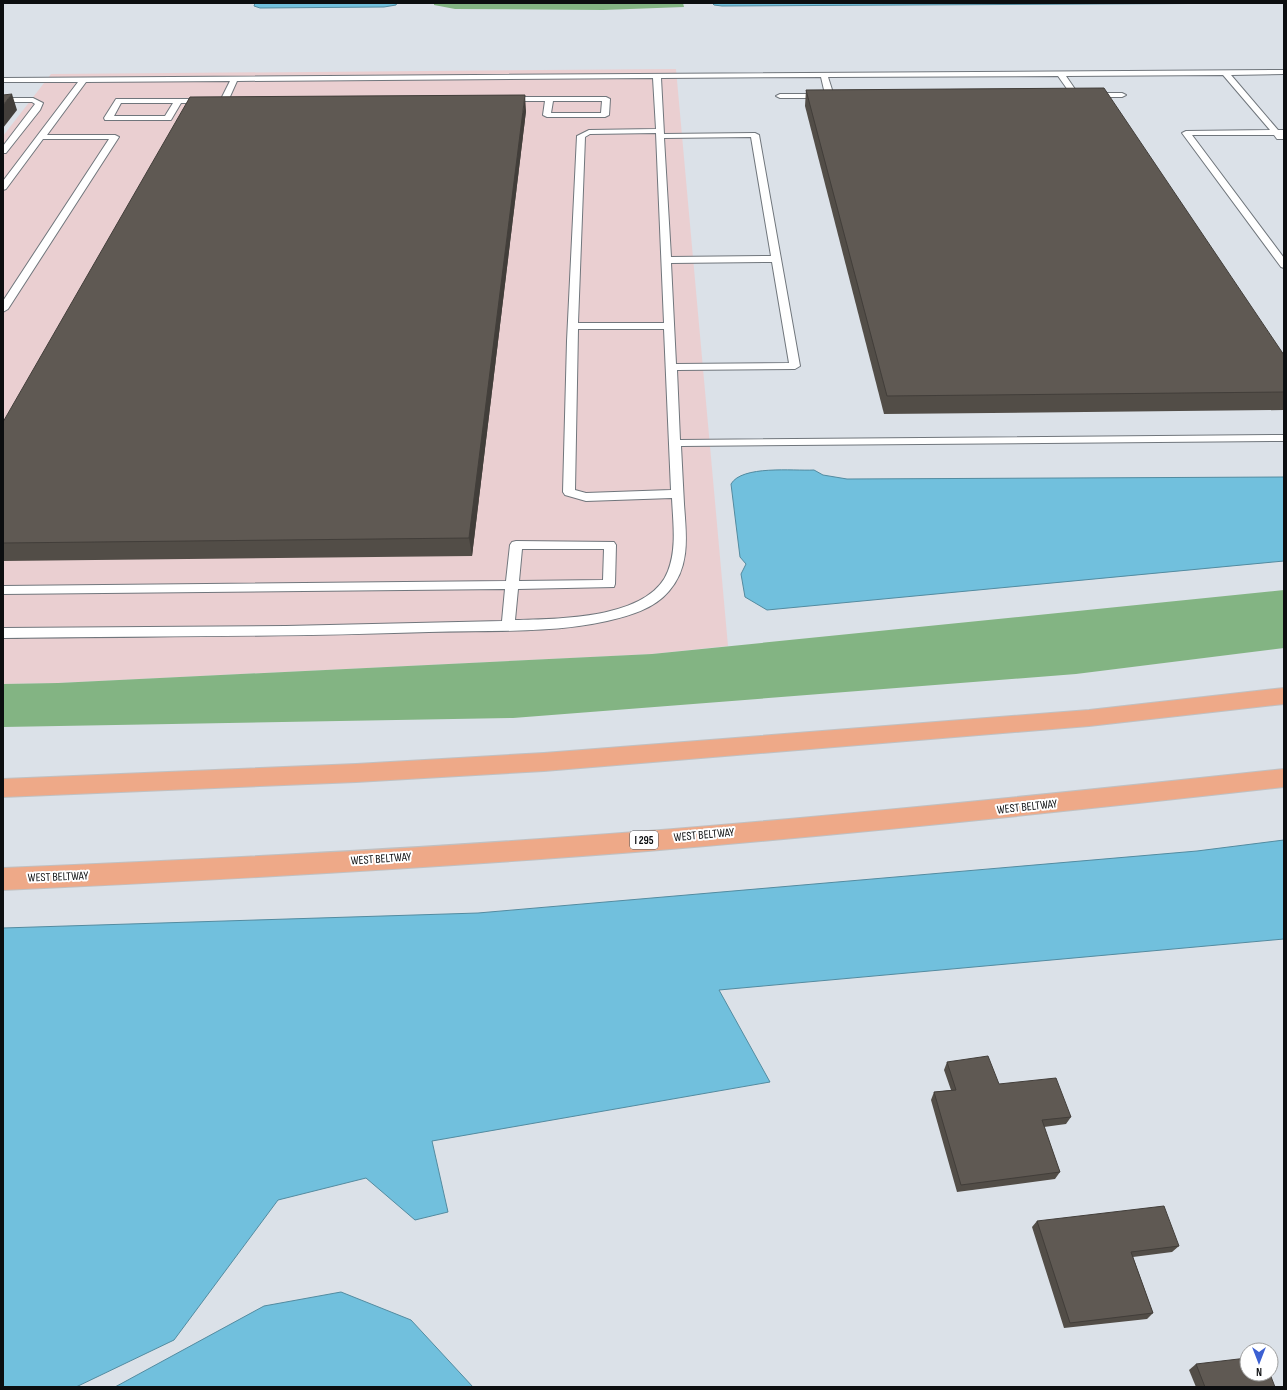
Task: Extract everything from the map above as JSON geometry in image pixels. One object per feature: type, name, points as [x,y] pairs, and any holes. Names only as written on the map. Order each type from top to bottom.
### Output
[{"type":"highway","points":[[3,788],[356,773],[544,762],[1088,718],[1284,696]]},
{"type":"highway","name":"WEST BELTWAY","points":[[3,879],[201,871],[558,847],[850,824],[1114,798],[1284,778]]},
{"type":"lane","points":[[3,80],[235,78],[504,83],[657,76],[1284,72]]},
{"type":"lane","points":[[1226,73],[1280,132],[1284,141]]},
{"type":"lane","points":[[1061,74],[1075,95]]},
{"type":"lane","points":[[780,96],[834,96],[824,75]]},
{"type":"lane","points":[[3,633],[383,629],[586,620],[622,612],[649,601],[668,586],[677,566],[680,547],[657,76]]},
{"type":"lane","points":[[178,101],[168,118],[108,118],[119,101],[178,101],[221,101],[235,78]]},
{"type":"lane","points":[[4,186],[84,79]]},
{"type":"lane","points":[[504,83],[498,100],[549,99],[606,99],[605,115],[547,115],[549,99]]},
{"type":"lane","points":[[1059,95],[1122,95]]},
{"type":"lane","points":[[3,100],[33,100],[39,103],[37,108],[3,151]]},
{"type":"lane","points":[[671,366],[795,366],[755,135],[588,132],[581,136],[572,326],[569,492],[586,496],[678,494]]},
{"type":"lane","points":[[1280,132],[1186,133],[1284,265]]},
{"type":"lane","points":[[3,309],[115,137],[40,137]]},
{"type":"lane","points":[[666,260],[777,259]]},
{"type":"lane","points":[[572,326],[669,326]]},
{"type":"lane","points":[[675,443],[1284,438]]},
{"type":"lane","points":[[3,590],[512,584],[609,584],[610,545],[516,545],[512,584],[508,624]]},
{"type":"shaded area","points":[[676,69],[728,646],[652,654],[58,683],[3,684],[3,136],[51,74]]},
{"type":"green space","points":[[434,3],[683,3],[684,7],[603,10],[455,9],[434,5]]},
{"type":"green space","points":[[1284,590],[1284,648],[1076,674],[513,718],[3,727],[3,684],[58,683],[652,654]]},
{"type":"water","points":[[255,3],[397,3],[396,5],[384,7],[260,8],[254,6]]},
{"type":"water","points":[[712,3],[1284,3],[722,6],[714,5]]},
{"type":"water","points":[[814,470],[823,475],[847,479],[1284,477],[1284,561],[767,610],[745,597],[741,574],[746,564],[740,557],[731,484],[737,478],[757,471]]},
{"type":"water","points":[[1284,840],[1284,939],[719,990],[770,1082],[432,1141],[448,1212],[415,1220],[366,1178],[278,1200],[174,1340],[76,1387],[3,1387],[3,928],[478,913],[1197,851]]},
{"type":"water","points":[[341,1292],[411,1320],[473,1387],[115,1387],[264,1306]]},
{"type":"building","points":[[1104,88],[1284,355],[1284,392],[887,396],[806,90]]},
{"type":"building","points":[[12,94],[3,105],[3,95]]},
{"type":"building","points":[[525,95],[469,538],[3,543],[3,422],[190,97]]},
{"type":"building","points":[[988,1056],[999,1084],[1056,1078],[1071,1117],[1042,1120],[1060,1172],[961,1185],[934,1092],[956,1090],[947,1062]]},
{"type":"building","points":[[1164,1206],[1179,1246],[1131,1252],[1153,1313],[1070,1323],[1037,1221]]},
{"type":"building","points":[[1239,1359],[1239,1382],[1273,1382],[1275,1387],[1205,1387],[1196,1364]]}]
